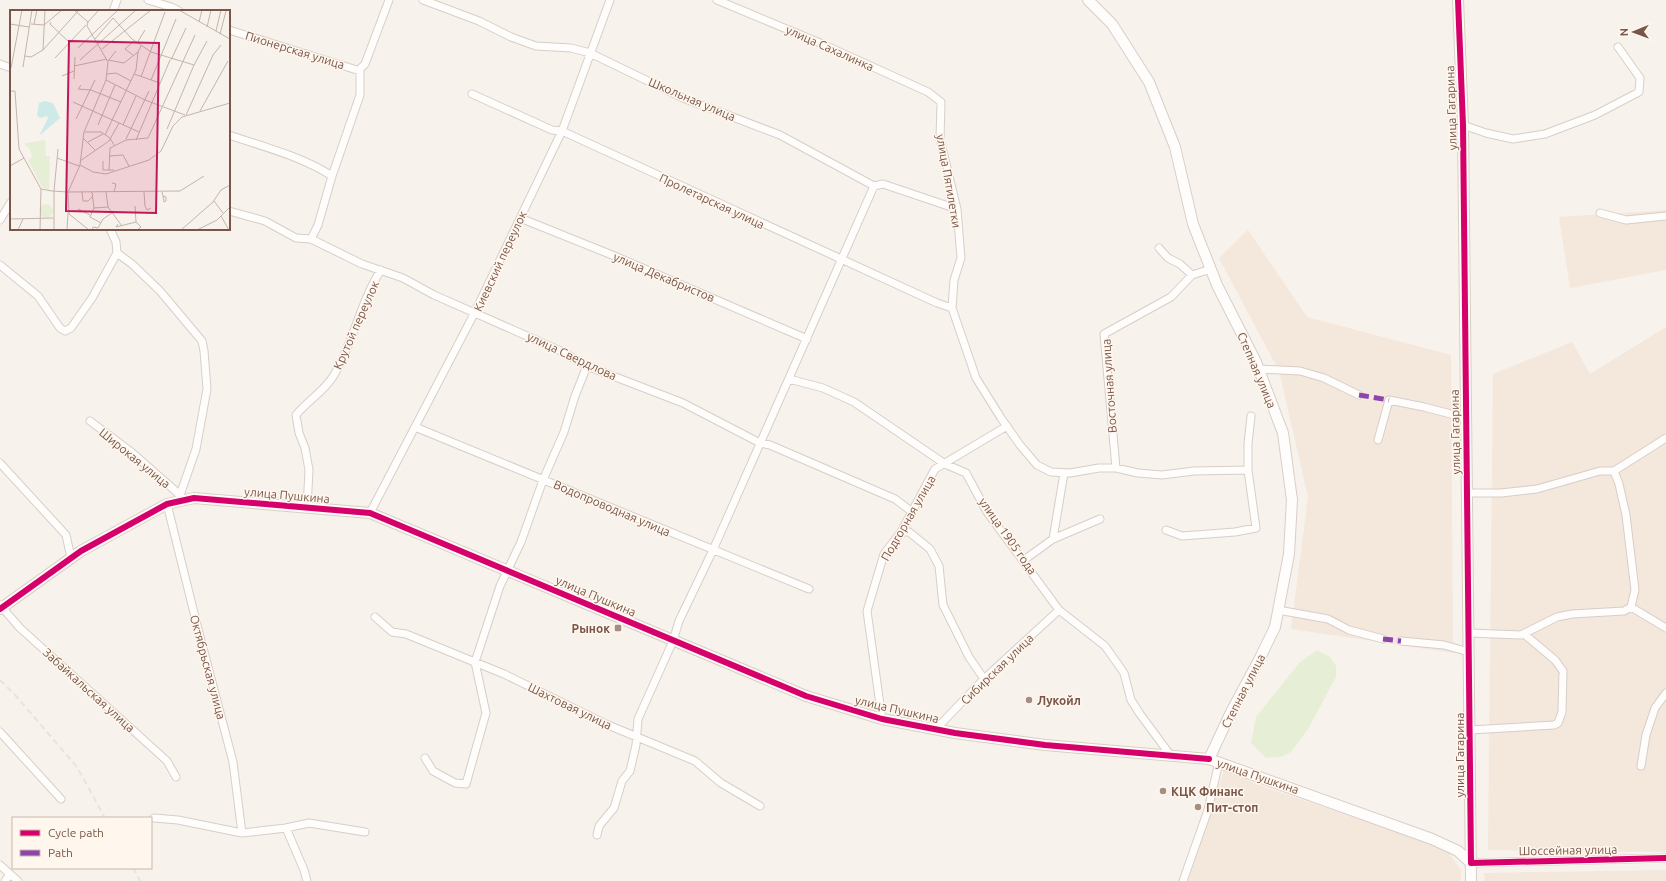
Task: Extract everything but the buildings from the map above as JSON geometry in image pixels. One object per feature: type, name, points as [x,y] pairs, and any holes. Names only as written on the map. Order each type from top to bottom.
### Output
[{"type":"street","points":[[113,10],[117,0]]},
{"type":"street","points":[[148,0],[177,10]]},
{"type":"street","points":[[311,240],[318,225],[332,176],[360,95],[360,71],[365,64],[388,0]]},
{"type":"street","name":"Школьная улица","points":[[423,0],[479,21],[511,37],[536,46],[571,48],[590,53],[683,98],[780,135],[874,186],[884,184],[956,209]]},
{"type":"street","name":"Киевский переулок","points":[[370,513],[475,312],[562,131],[610,0]]},
{"type":"street","name":"улица Сахалинка","points":[[717,0],[820,43],[921,89],[941,102]]},
{"type":"street","name":"Степная улица","points":[[1088,0],[1112,24],[1149,82],[1175,147],[1193,224],[1217,285],[1259,369],[1283,433],[1292,500],[1289,554],[1278,610],[1274,626],[1260,658],[1231,712],[1214,760]]},
{"type":"street","name":"улица Гагарина","points":[[1458,0],[1462,125],[1471,881]]},
{"type":"street","name":"Пионерская улица","points":[[230,30],[360,71]]},
{"type":"street","points":[[1462,125],[1486,133],[1513,139],[1545,134],[1595,115],[1638,92],[1640,78],[1618,47]]},
{"type":"street","points":[[0,64],[10,68]]},
{"type":"street","name":"Пролетарская улица","points":[[472,94],[552,130],[562,131],[841,260],[937,303],[952,308]]},
{"type":"street","name":"улица Пятилетки","points":[[941,102],[940,139],[956,209],[960,258],[954,280],[952,308],[976,378],[1007,426],[1037,465],[1051,472],[1067,473]]},
{"type":"street","points":[[230,135],[289,155],[318,167],[332,176]]},
{"type":"street","points":[[597,835],[599,826],[614,808],[622,781],[630,771],[637,737],[638,719],[673,641],[679,621],[713,550],[874,186]]},
{"type":"street","points":[[0,218],[10,203]]},
{"type":"street","name":"улица Свердлова","points":[[230,211],[265,221],[296,238],[311,240],[362,264],[403,278],[434,295],[561,351],[587,366],[683,403],[760,443],[770,445],[895,499],[911,511]]},
{"type":"street","points":[[1600,213],[1626,220],[1666,216]]},
{"type":"street","name":"улица Декабристов","points":[[520,218],[617,257],[807,339]]},
{"type":"street","points":[[0,266],[38,296],[60,328],[65,331],[71,328],[92,298],[117,252],[116,242],[110,230]]},
{"type":"street","points":[[1159,248],[1168,258],[1180,264],[1192,275]]},
{"type":"street","name":"Широкая улица","points":[[90,421],[130,451],[179,498],[196,449],[207,389],[202,340],[160,290],[117,252]]},
{"type":"street","name":"Восточная улица","points":[[1116,468],[1104,334],[1171,297],[1192,275],[1211,269]]},
{"type":"street","name":"Крутой переулок","points":[[307,508],[309,470],[305,448],[299,433],[296,415],[305,404],[315,398],[333,377],[344,356],[372,284],[382,270]]},
{"type":"street","points":[[425,758],[433,771],[455,783],[466,784],[486,713],[475,662],[500,586],[521,542],[543,480],[564,432],[575,396],[587,366]]},
{"type":"street","points":[[1259,369],[1300,371],[1324,378],[1359,395]]},
{"type":"street","name":"улица 1905 года","points":[[789,379],[823,388],[854,402],[945,464],[966,473],[987,512],[1024,560],[1059,610],[1105,646],[1124,673],[1131,700],[1172,756]]},
{"type":"street","points":[[1378,440],[1389,400],[1466,418]]},
{"type":"street","points":[[1166,530],[1182,536],[1235,532],[1256,528],[1248,470],[1248,444],[1251,416]]},
{"type":"street","name":"Подгорная улица","points":[[882,719],[867,611],[884,554],[901,532],[935,469],[1007,426]]},
{"type":"street","name":"Водопроводная улица","points":[[415,427],[809,589]]},
{"type":"street","points":[[1467,493],[1501,493],[1537,489],[1600,471],[1614,471],[1666,438]]},
{"type":"street","points":[[0,463],[66,536],[71,558]]},
{"type":"street","points":[[1053,539],[1067,473],[1100,468],[1116,468],[1138,473],[1162,475],[1194,471],[1248,470]]},
{"type":"street","points":[[1469,633],[1521,635],[1557,617],[1572,614],[1624,611],[1631,607],[1635,590],[1626,515],[1620,484],[1614,471]]},
{"type":"street","name":"улица Пушкина","points":[[1,607],[71,558],[179,498],[370,513],[806,696],[882,719],[935,730],[1046,745],[1214,760],[1432,839],[1458,852],[1471,863]]},
{"type":"street","name":"Октябрьская улица","points":[[166,504],[196,625],[233,762],[242,833]]},
{"type":"street","points":[[1024,560],[1053,539],[1100,519]]},
{"type":"street","points":[[901,532],[908,532],[930,548],[938,566],[944,604],[969,657],[984,679]]},
{"type":"street","name":"Забайкальская улица","points":[[1,607],[20,628],[167,761],[176,777]]},
{"type":"street","points":[[1631,607],[1666,628]]},
{"type":"street","name":"Сибирская улица","points":[[935,730],[984,679],[1059,610]]},
{"type":"street","points":[[1278,610],[1328,619],[1349,630],[1383,639]]},
{"type":"street","name":"Шахтовая улица","points":[[375,617],[392,632],[406,634],[504,674],[608,725],[695,761],[721,783],[760,806]]},
{"type":"street","points":[[1470,730],[1554,725],[1558,723],[1562,712],[1563,671],[1555,660],[1524,634]]},
{"type":"street","points":[[1401,641],[1444,645],[1469,652]]},
{"type":"street","points":[[1641,766],[1646,735],[1655,708],[1666,693]]},
{"type":"street","points":[[0,732],[61,799]]},
{"type":"street","points":[[1183,881],[1208,810],[1214,760]]},
{"type":"street","points":[[154,818],[178,820],[242,833],[286,828],[309,823],[365,832]]},
{"type":"street","points":[[286,828],[304,870],[307,881]]},
{"type":"street","name":"Шоссейная улица","points":[[1471,863],[1666,858]]},
{"type":"street","points":[[0,865],[18,881]]},
{"type":"street","points":[[5,881],[10,874]]},
{"type":"shaded area","points":[[1666,210],[1666,270],[1570,288],[1559,217]]},
{"type":"shaded area","points":[[1248,230],[1307,317],[1451,355],[1453,653],[1291,629],[1308,497],[1279,371],[1219,258]]},
{"type":"shaded area","points":[[1666,327],[1666,852],[1488,850],[1493,374],[1572,342],[1590,374]]},
{"type":"shaded area","points":[[1224,770],[1264,787],[1445,848],[1461,870],[1461,881],[1188,881]]},
{"type":"shaded area","points":[[1666,870],[1666,881],[1485,881],[1484,873]]},
{"type":"green space","points":[[1317,650],[1330,657],[1336,666],[1336,677],[1308,729],[1291,752],[1281,757],[1266,758],[1251,743],[1256,717],[1299,663]]},
{"type":"railway","points":[[0,680],[16,696],[77,767],[104,817]]},
{"type":"railway","points":[[134,869],[140,881]]},
{"type":"marked path","points":[[1359,395],[1389,400]]},
{"type":"marked path","points":[[1383,639],[1401,641]]},
{"type":"cycle path","points":[[1458,0],[1463,125],[1471,863],[1666,858]]},
{"type":"cycle path","points":[[0,609],[81,551],[167,504],[194,498],[370,513],[806,696],[882,719],[955,733],[1045,745],[1209,759]]},
{"type":"place","name":"Рынок","points":[[618,628]]},
{"type":"place","name":"Лукойл","points":[[1029,700]]},
{"type":"place","name":"КЦК Финанс","points":[[1163,791]]},
{"type":"place","name":"Пит-стоп","points":[[1198,807]]}]
